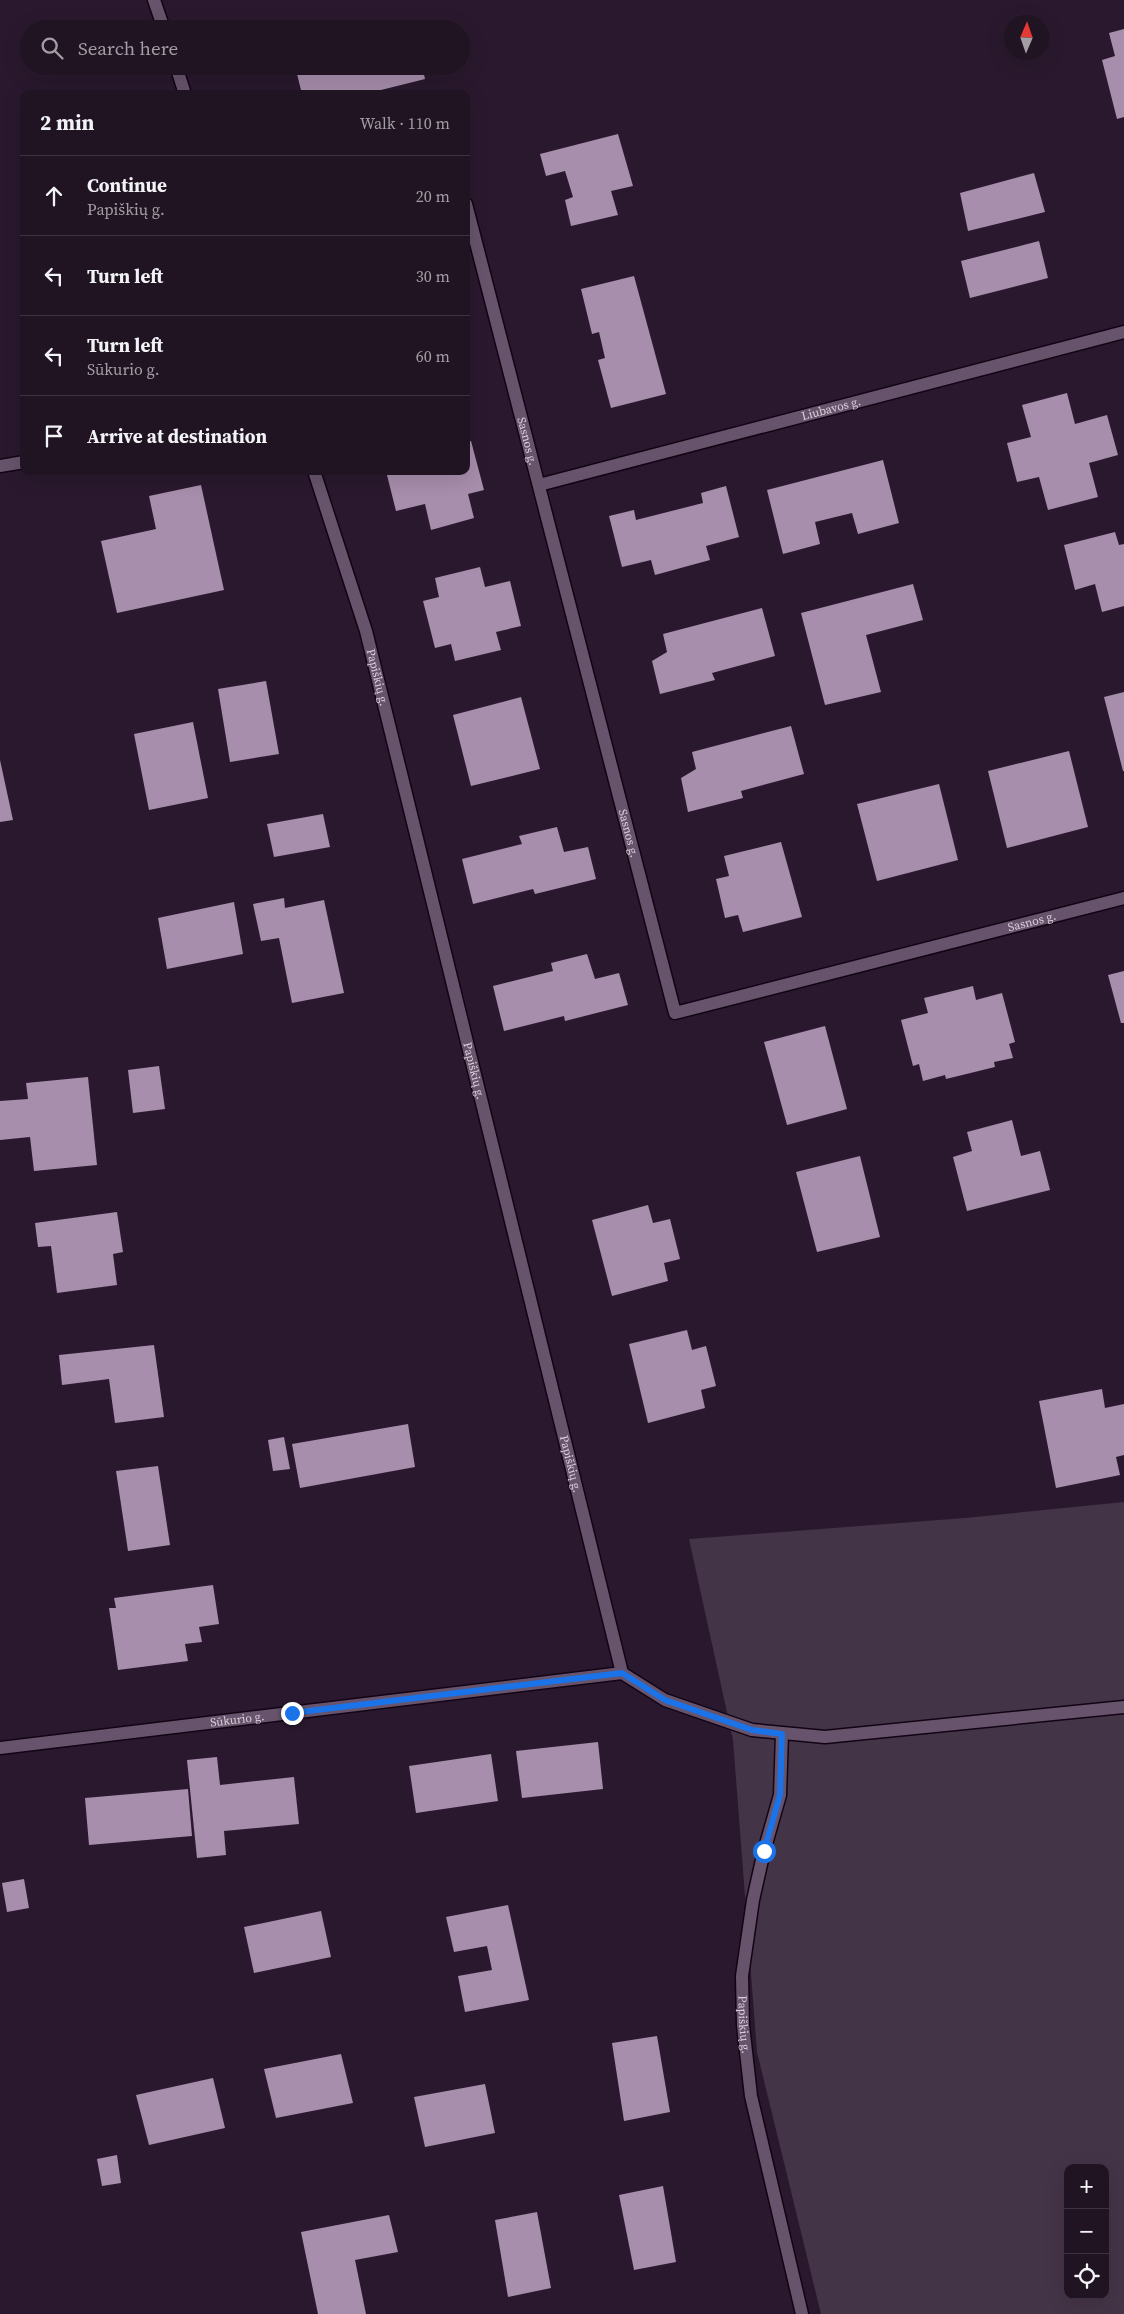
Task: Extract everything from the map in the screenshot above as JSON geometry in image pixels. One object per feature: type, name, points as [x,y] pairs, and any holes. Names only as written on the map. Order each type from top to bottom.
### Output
[{"type":"street","points":[[154,0],[161,20]]},
{"type":"street","points":[[179,75],[184,90]]},
{"type":"street","name":"Sasnos g.","points":[[470,219],[675,1013],[1124,898]]},
{"type":"street","name":"Liubavos g.","points":[[539,486],[1124,332]]},
{"type":"street","points":[[0,466],[20,463]]},
{"type":"street","name":"Papiškių g.","points":[[315,475],[366,631],[622,1673]]},
{"type":"street","points":[[622,1673],[665,1700],[752,1730],[826,1737],[1124,1707]]},
{"type":"street","name":"Sūkurio g.","points":[[0,1748],[622,1673]]},
{"type":"street","name":"Papiškių g.","points":[[782,1734],[780,1795],[764,1851],[753,1900],[742,1976],[743,2025],[751,2096],[802,2314]]},
{"type":"shaded area","points":[[1124,1502],[1124,2314],[821,2314],[757,2052],[733,1740],[689,1539],[965,1518]]},
{"type":"building","points":[[1124,29],[1124,117],[1117,119],[1102,60],[1115,56],[1109,33]]},
{"type":"building","points":[[297,75],[424,75],[425,79],[381,90],[301,90]]},
{"type":"building","points":[[618,134],[633,186],[611,191],[618,215],[571,226],[565,200],[573,197],[565,171],[546,176],[540,154]]},
{"type":"building","points":[[1034,173],[1045,212],[968,231],[960,193]]},
{"type":"building","points":[[1039,241],[1048,278],[970,298],[961,261]]},
{"type":"building","points":[[634,276],[666,394],[611,408],[598,360],[605,358],[599,332],[592,334],[581,289]]},
{"type":"building","points":[[1067,393],[1075,424],[1107,415],[1118,455],[1089,463],[1098,497],[1048,510],[1039,477],[1017,482],[1007,443],[1031,437],[1022,405]]},
{"type":"building","points":[[470,441],[484,490],[468,494],[474,518],[431,530],[425,504],[396,511],[387,475],[470,475]]},
{"type":"building","points":[[883,460],[899,523],[858,534],[852,513],[815,522],[820,544],[783,554],[767,490]]},
{"type":"building","points":[[201,485],[224,590],[117,613],[101,541],[156,529],[149,496]]},
{"type":"building","points":[[726,486],[739,537],[706,546],[710,560],[655,575],[651,560],[622,567],[609,516],[634,510],[636,520],[703,503],[701,493]]},
{"type":"building","points":[[1115,532],[1119,545],[1124,544],[1124,606],[1102,612],[1095,584],[1075,590],[1064,545]]},
{"type":"building","points":[[480,567],[485,587],[510,581],[521,626],[496,632],[501,650],[455,661],[451,644],[435,648],[423,601],[439,597],[435,578]]},
{"type":"building","points":[[913,584],[923,620],[866,635],[881,692],[825,705],[801,613]]},
{"type":"building","points":[[762,608],[775,656],[712,673],[715,680],[660,694],[652,661],[667,652],[663,634]]},
{"type":"building","points":[[266,681],[279,754],[230,762],[218,689]]},
{"type":"building","points":[[1124,692],[1124,771],[1123,771],[1104,697]]},
{"type":"building","points":[[521,697],[540,769],[471,786],[453,715]]},
{"type":"building","points":[[193,722],[208,798],[149,810],[134,734]]},
{"type":"building","points":[[791,726],[804,774],[741,791],[743,798],[688,812],[681,778],[696,769],[692,752]]},
{"type":"building","points":[[1069,751],[1088,827],[1007,848],[988,771]]},
{"type":"building","points":[[0,760],[13,820],[0,822]]},
{"type":"building","points":[[939,784],[958,860],[877,881],[857,804]]},
{"type":"building","points":[[323,814],[330,847],[274,857],[267,824]]},
{"type":"building","points":[[557,827],[564,852],[588,847],[596,879],[535,894],[533,889],[473,904],[462,859],[522,844],[519,836]]},
{"type":"building","points":[[781,842],[802,917],[743,932],[738,915],[725,918],[716,879],[729,876],[724,856]]},
{"type":"building","points":[[284,898],[285,908],[324,900],[344,993],[292,1003],[279,938],[261,941],[253,904]]},
{"type":"building","points":[[234,902],[243,954],[167,969],[158,918]]},
{"type":"building","points":[[587,954],[595,979],[619,973],[628,1005],[565,1021],[564,1016],[504,1031],[493,986],[553,971],[551,963]]},
{"type":"building","points":[[1124,971],[1124,1023],[1121,1023],[1108,975]]},
{"type":"building","points":[[973,986],[976,1000],[1002,993],[1015,1042],[1009,1044],[1013,1058],[994,1062],[995,1067],[946,1079],[945,1075],[923,1081],[919,1064],[913,1066],[901,1020],[928,1013],[924,998]]},
{"type":"building","points":[[825,1026],[847,1109],[787,1125],[764,1042]]},
{"type":"building","points":[[159,1066],[165,1109],[133,1113],[128,1070]]},
{"type":"building","points":[[88,1077],[97,1165],[34,1171],[30,1137],[0,1140],[0,1101],[28,1099],[26,1083]]},
{"type":"building","points":[[1012,1120],[1021,1156],[1040,1151],[1050,1190],[967,1211],[953,1157],[972,1151],[967,1132]]},
{"type":"building","points":[[860,1156],[880,1237],[817,1252],[796,1172]]},
{"type":"building","points":[[648,1205],[653,1223],[670,1219],[680,1259],[664,1263],[668,1281],[612,1296],[592,1220]]},
{"type":"building","points":[[117,1212],[123,1252],[113,1254],[117,1285],[57,1293],[51,1246],[38,1247],[35,1223]]},
{"type":"building","points":[[687,1330],[692,1350],[706,1346],[716,1386],[701,1390],[705,1408],[648,1423],[629,1344]]},
{"type":"building","points":[[154,1345],[164,1417],[115,1423],[109,1379],[62,1385],[59,1355]]},
{"type":"building","points":[[1102,1389],[1105,1408],[1124,1404],[1124,1455],[1116,1457],[1120,1475],[1056,1488],[1039,1401]]},
{"type":"building","points":[[408,1424],[415,1467],[300,1488],[292,1444]]},
{"type":"building","points":[[284,1437],[290,1469],[273,1471],[268,1440]]},
{"type":"building","points":[[158,1466],[170,1545],[128,1551],[116,1471]]},
{"type":"building","points":[[213,1585],[219,1624],[199,1627],[202,1642],[185,1644],[188,1661],[118,1670],[109,1608],[116,1608],[114,1598]]},
{"type":"building","points":[[598,1742],[603,1789],[522,1798],[516,1751]]},
{"type":"building","points":[[491,1754],[498,1801],[416,1813],[409,1766]]},
{"type":"building","points":[[217,1757],[220,1785],[294,1777],[299,1824],[224,1831],[226,1855],[197,1858],[187,1760]]},
{"type":"building","points":[[188,1789],[192,1836],[89,1845],[85,1798]]},
{"type":"building","points":[[24,1879],[29,1908],[7,1912],[2,1883]]},
{"type":"building","points":[[508,1905],[529,2000],[465,2012],[458,1976],[492,1970],[487,1946],[454,1952],[446,1917]]},
{"type":"building","points":[[321,1911],[331,1957],[254,1973],[244,1927]]},
{"type":"building","points":[[657,2036],[670,2112],[624,2121],[612,2043]]},
{"type":"building","points":[[341,2054],[353,2103],[276,2118],[264,2069]]},
{"type":"building","points":[[213,2078],[225,2128],[149,2145],[136,2095]]},
{"type":"building","points":[[485,2084],[495,2133],[425,2147],[414,2097]]},
{"type":"building","points":[[117,2155],[121,2183],[102,2186],[97,2159]]},
{"type":"building","points":[[663,2186],[676,2262],[634,2270],[619,2195]]},
{"type":"building","points":[[537,2212],[551,2288],[508,2297],[495,2220]]},
{"type":"building","points":[[389,2215],[398,2252],[355,2260],[366,2314],[318,2314],[301,2232]]},
{"type":"route","points":[[292,1713],[622,1673],[665,1700],[752,1730],[782,1734],[780,1795],[764,1851]]}]
